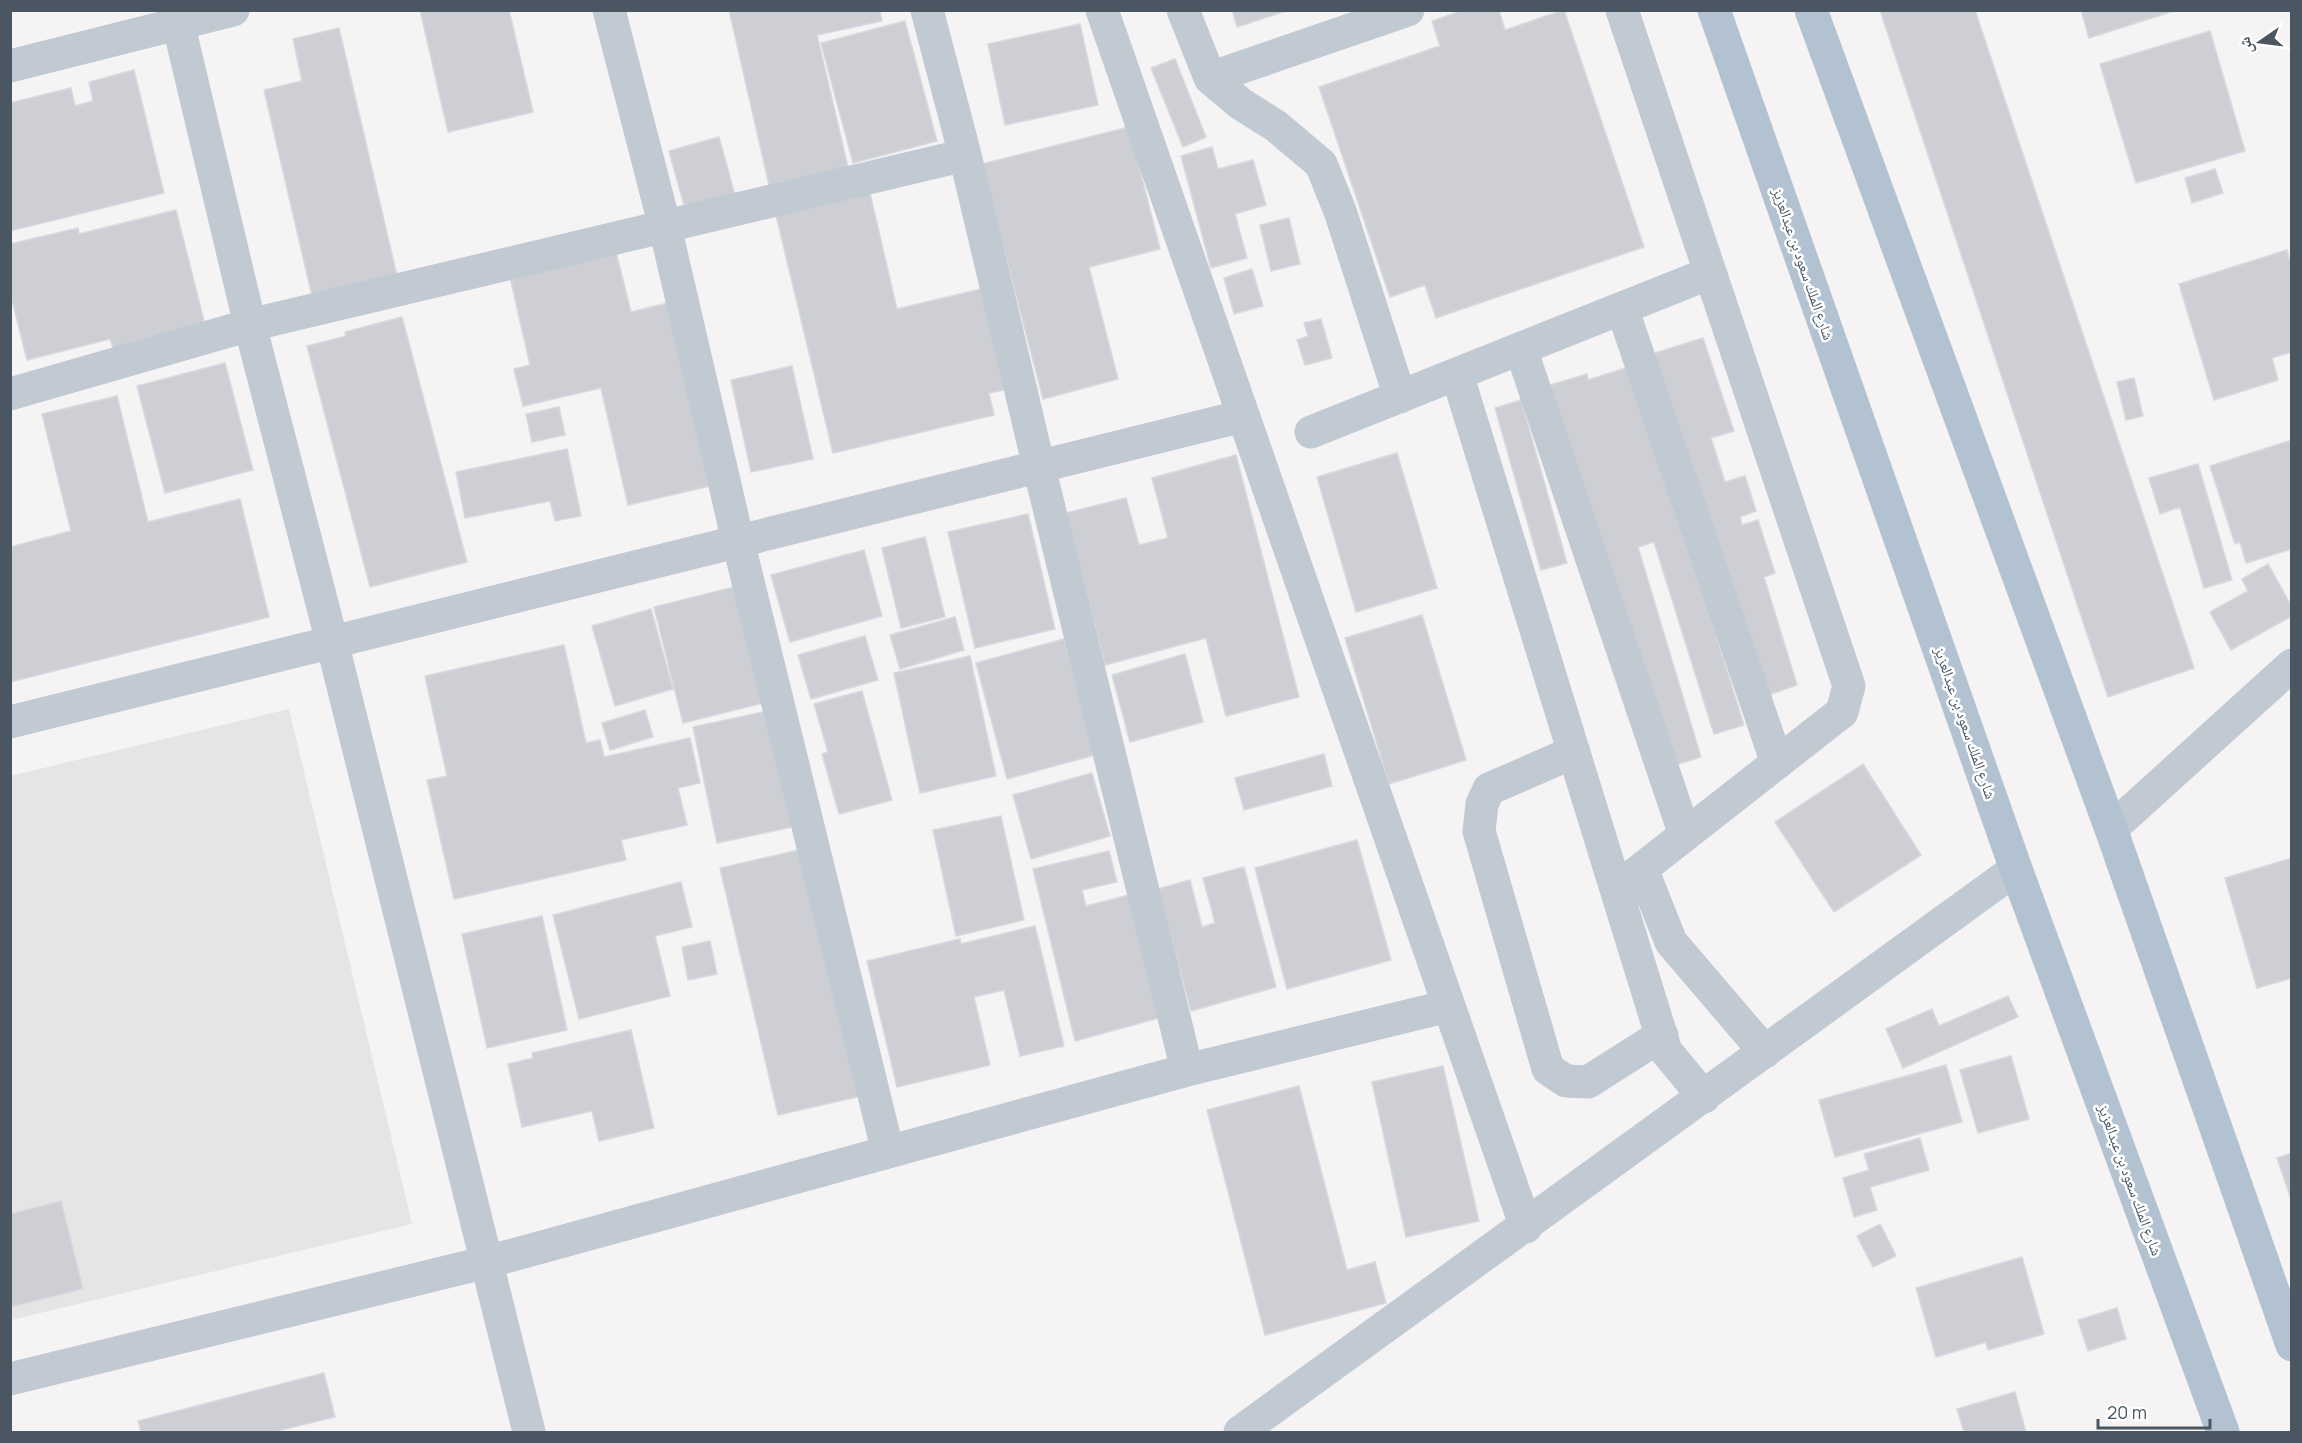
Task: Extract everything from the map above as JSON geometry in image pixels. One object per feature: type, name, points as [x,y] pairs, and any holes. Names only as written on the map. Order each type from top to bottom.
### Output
[{"type":"main road","name":"شارع الملك سعود بن عبدالعزيز","points":[[1714,10],[2016,869],[2223,1432]]},
{"type":"main road","points":[[1811,10],[2111,830],[2292,1345]]},
{"type":"street","points":[[10,66],[176,17],[233,10]]},
{"type":"street","points":[[609,10],[665,227],[738,541],[888,1152]]},
{"type":"street","points":[[927,10],[965,155],[1187,1070]]},
{"type":"street","points":[[1102,10],[1526,1227]]},
{"type":"street","points":[[1183,10],[1210,78],[1241,104],[1276,126],[1321,164],[1340,211],[1400,397]]},
{"type":"street","points":[[1210,78],[1408,10]]},
{"type":"street","points":[[1616,889],[1842,712],[1849,686],[1622,10]]},
{"type":"street","points":[[176,17],[250,326],[332,642],[529,1432]]},
{"type":"street","points":[[10,394],[250,326],[965,155]]},
{"type":"street","points":[[1311,432],[1710,273]]},
{"type":"street","points":[[1622,308],[1777,763]]},
{"type":"street","points":[[1521,349],[1685,835]]},
{"type":"street","points":[[1457,374],[1666,1051],[1704,1097]]},
{"type":"street","points":[[10,722],[1243,416]]},
{"type":"street","points":[[2111,830],[2292,665]]},
{"type":"street","points":[[1574,752],[1490,789],[1482,804],[1479,831],[1548,1069],[1566,1081],[1588,1082],[1662,1035]]},
{"type":"street","points":[[1642,869],[1671,942],[1765,1052]]},
{"type":"street","points":[[1240,1432],[1526,1227],[2016,869]]},
{"type":"street","points":[[10,1379],[487,1262],[1187,1070],[1448,1006]]},
{"type":"shaded area","points":[[289,709],[412,1224],[11,1320],[10,776]]},
{"type":"building","points":[[420,10],[509,10],[533,112],[448,132]]},
{"type":"building","points":[[729,10],[880,10],[882,21],[817,35],[848,167],[769,185]]},
{"type":"building","points":[[1232,10],[1289,10],[1237,27]]},
{"type":"building","points":[[1464,10],[1499,10],[1505,30],[1564,10],[1644,247],[1436,318],[1425,285],[1390,297],[1319,87],[1440,46],[1432,21]]},
{"type":"building","points":[[1880,10],[1975,10],[2194,668],[2108,697]]},
{"type":"building","points":[[2081,10],[2177,10],[2089,38]]},
{"type":"building","points":[[905,21],[937,141],[853,163],[821,43]]},
{"type":"building","points":[[1080,24],[1098,105],[1005,125],[988,44]]},
{"type":"building","points":[[339,28],[398,280],[313,300],[264,90],[302,81],[293,39]]},
{"type":"building","points":[[2210,31],[2245,151],[2136,183],[2100,64]]},
{"type":"building","points":[[1175,59],[1206,137],[1183,147],[1151,68]]},
{"type":"building","points":[[134,70],[164,193],[10,231],[10,103],[71,88],[75,106],[93,101],[89,82]]},
{"type":"building","points":[[1129,127],[1160,249],[1089,267],[1118,379],[1043,399],[982,164]]},
{"type":"building","points":[[719,137],[735,195],[685,209],[669,151]]},
{"type":"building","points":[[1212,147],[1218,169],[1253,160],[1266,205],[1235,214],[1247,258],[1211,268],[1181,156]]},
{"type":"building","points":[[2215,169],[2223,193],[2192,203],[2185,178]]},
{"type":"building","points":[[869,189],[897,309],[981,289],[1005,390],[989,393],[994,415],[833,453],[775,211]]},
{"type":"building","points":[[176,210],[205,325],[113,348],[110,339],[27,360],[10,292],[10,244],[78,228],[79,234]]},
{"type":"building","points":[[1289,218],[1300,264],[1271,271],[1260,225]]},
{"type":"building","points":[[2287,250],[2289,259],[2292,258],[2292,352],[2272,358],[2278,380],[2214,400],[2179,284]]},
{"type":"building","points":[[616,252],[631,312],[676,301],[719,484],[628,505],[601,388],[523,406],[514,369],[530,365],[510,277]]},
{"type":"building","points":[[1252,269],[1263,306],[1234,314],[1224,278]]},
{"type":"building","points":[[402,317],[467,562],[370,587],[307,346],[346,336],[345,332]]},
{"type":"building","points":[[1321,319],[1332,358],[1305,365],[1297,340],[1308,336],[1304,323]]},
{"type":"building","points":[[1703,338],[1734,431],[1711,438],[1725,482],[1745,476],[1756,511],[1740,517],[1742,525],[1758,520],[1775,573],[1764,577],[1797,685],[1763,697],[1652,354]]},
{"type":"building","points":[[225,363],[253,470],[165,493],[137,386]]},
{"type":"building","points":[[792,366],[813,459],[751,472],[731,380]]},
{"type":"building","points":[[1632,366],[1744,725],[1714,734],[1654,542],[1638,547],[1701,757],[1666,768],[1547,386],[1587,374],[1588,380]]},
{"type":"building","points":[[2134,378],[2143,416],[2126,420],[2117,382]]},
{"type":"building","points":[[117,396],[148,522],[240,499],[269,617],[10,682],[10,547],[71,531],[42,414]]},
{"type":"building","points":[[1521,400],[1567,563],[1541,570],[1495,408]]},
{"type":"building","points":[[559,407],[565,435],[532,442],[526,414]]},
{"type":"building","points":[[2292,440],[2292,549],[2246,563],[2240,542],[2235,544],[2210,466]]},
{"type":"building","points":[[567,449],[581,516],[555,521],[550,501],[465,518],[456,472]]},
{"type":"building","points":[[1397,453],[1437,588],[1356,612],[1317,477]]},
{"type":"building","points":[[1236,455],[1299,697],[1226,716],[1206,638],[1105,665],[1066,513],[1126,498],[1139,545],[1168,538],[1152,478]]},
{"type":"building","points":[[2198,464],[2232,580],[2204,588],[2180,507],[2160,514],[2149,478]]},
{"type":"building","points":[[1028,514],[1055,629],[975,648],[948,532]]},
{"type":"building","points":[[925,537],[945,617],[901,628],[882,548]]},
{"type":"building","points":[[864,550],[882,616],[790,642],[771,575]]},
{"type":"building","points":[[2268,564],[2292,607],[2292,616],[2231,650],[2210,612],[2248,591],[2242,579]]},
{"type":"building","points":[[746,584],[775,700],[683,723],[654,607]]},
{"type":"building","points":[[651,609],[673,689],[615,706],[592,626]]},
{"type":"building","points":[[1422,615],[1466,760],[1389,784],[1345,638]]},
{"type":"building","points":[[955,617],[964,650],[900,669],[890,635]]},
{"type":"building","points":[[865,636],[878,680],[811,699],[798,655]]},
{"type":"building","points":[[1064,639],[1095,755],[1007,779],[976,663]]},
{"type":"building","points":[[564,645],[586,743],[600,740],[604,757],[690,738],[700,783],[678,788],[687,825],[621,840],[626,860],[454,899],[427,780],[447,776],[425,676]]},
{"type":"building","points":[[1185,654],[1203,722],[1130,742],[1112,675]]},
{"type":"building","points":[[970,656],[996,776],[920,793],[894,673]]},
{"type":"building","points":[[862,691],[892,800],[839,814],[822,754],[828,752],[814,704]]},
{"type":"building","points":[[777,709],[802,825],[717,843],[693,727]]},
{"type":"building","points":[[645,710],[653,737],[610,750],[602,723]]},
{"type":"building","points":[[1324,754],[1332,786],[1244,810],[1235,778]]},
{"type":"building","points":[[1863,764],[1921,855],[1834,912],[1775,822]]},
{"type":"building","points":[[1092,773],[1110,836],[1031,859],[1013,795]]},
{"type":"building","points":[[1001,816],[1024,920],[956,936],[933,830]]},
{"type":"building","points":[[1357,840],[1391,960],[1287,989],[1255,868]]},
{"type":"building","points":[[812,847],[870,1094],[778,1115],[720,868]]},
{"type":"building","points":[[1109,851],[1117,882],[1082,890],[1086,906],[1129,895],[1159,1018],[1075,1041],[1033,869]]},
{"type":"building","points":[[2292,858],[2292,978],[2257,988],[2225,878]]},
{"type":"building","points":[[1244,867],[1276,987],[1191,1011],[1158,889],[1190,880],[1202,927],[1215,923],[1203,878]]},
{"type":"building","points":[[681,882],[692,927],[655,936],[670,996],[579,1019],[553,915]]},
{"type":"building","points":[[542,916],[567,1030],[487,1048],[462,934]]},
{"type":"building","points":[[1035,926],[1064,1046],[1020,1056],[1004,990],[974,997],[990,1065],[897,1087],[867,961],[960,939],[961,944]]},
{"type":"building","points":[[710,941],[717,974],[688,980],[682,947]]},
{"type":"building","points":[[2008,996],[2018,1017],[1903,1068],[1886,1029],[1932,1009],[1939,1026]]},
{"type":"building","points":[[631,1030],[654,1128],[599,1141],[592,1111],[522,1127],[508,1064],[533,1058],[532,1053]]},
{"type":"building","points":[[2011,1056],[2029,1119],[1978,1133],[1960,1070]]},
{"type":"building","points":[[1946,1065],[1962,1122],[1835,1157],[1819,1100]]},
{"type":"building","points":[[1443,1066],[1479,1221],[1406,1237],[1372,1082]]},
{"type":"building","points":[[1299,1086],[1347,1270],[1375,1262],[1386,1303],[1265,1335],[1207,1110]]},
{"type":"building","points":[[1920,1138],[1929,1170],[1870,1187],[1877,1210],[1854,1217],[1843,1178],[1869,1170],[1864,1154]]},
{"type":"building","points":[[2292,1153],[2292,1202],[2277,1158]]},
{"type":"building","points":[[61,1201],[83,1289],[10,1307],[10,1214]]},
{"type":"building","points":[[1880,1224],[1896,1256],[1873,1267],[1857,1236]]},
{"type":"building","points":[[2022,1257],[2044,1334],[1988,1350],[1986,1342],[1936,1357],[1916,1288]]},
{"type":"building","points":[[2117,1308],[2126,1339],[2088,1351],[2078,1320]]},
{"type":"building","points":[[324,1373],[335,1417],[273,1432],[141,1432],[138,1421]]},
{"type":"building","points":[[2015,1392],[2026,1432],[1964,1432],[1957,1409]]}]
